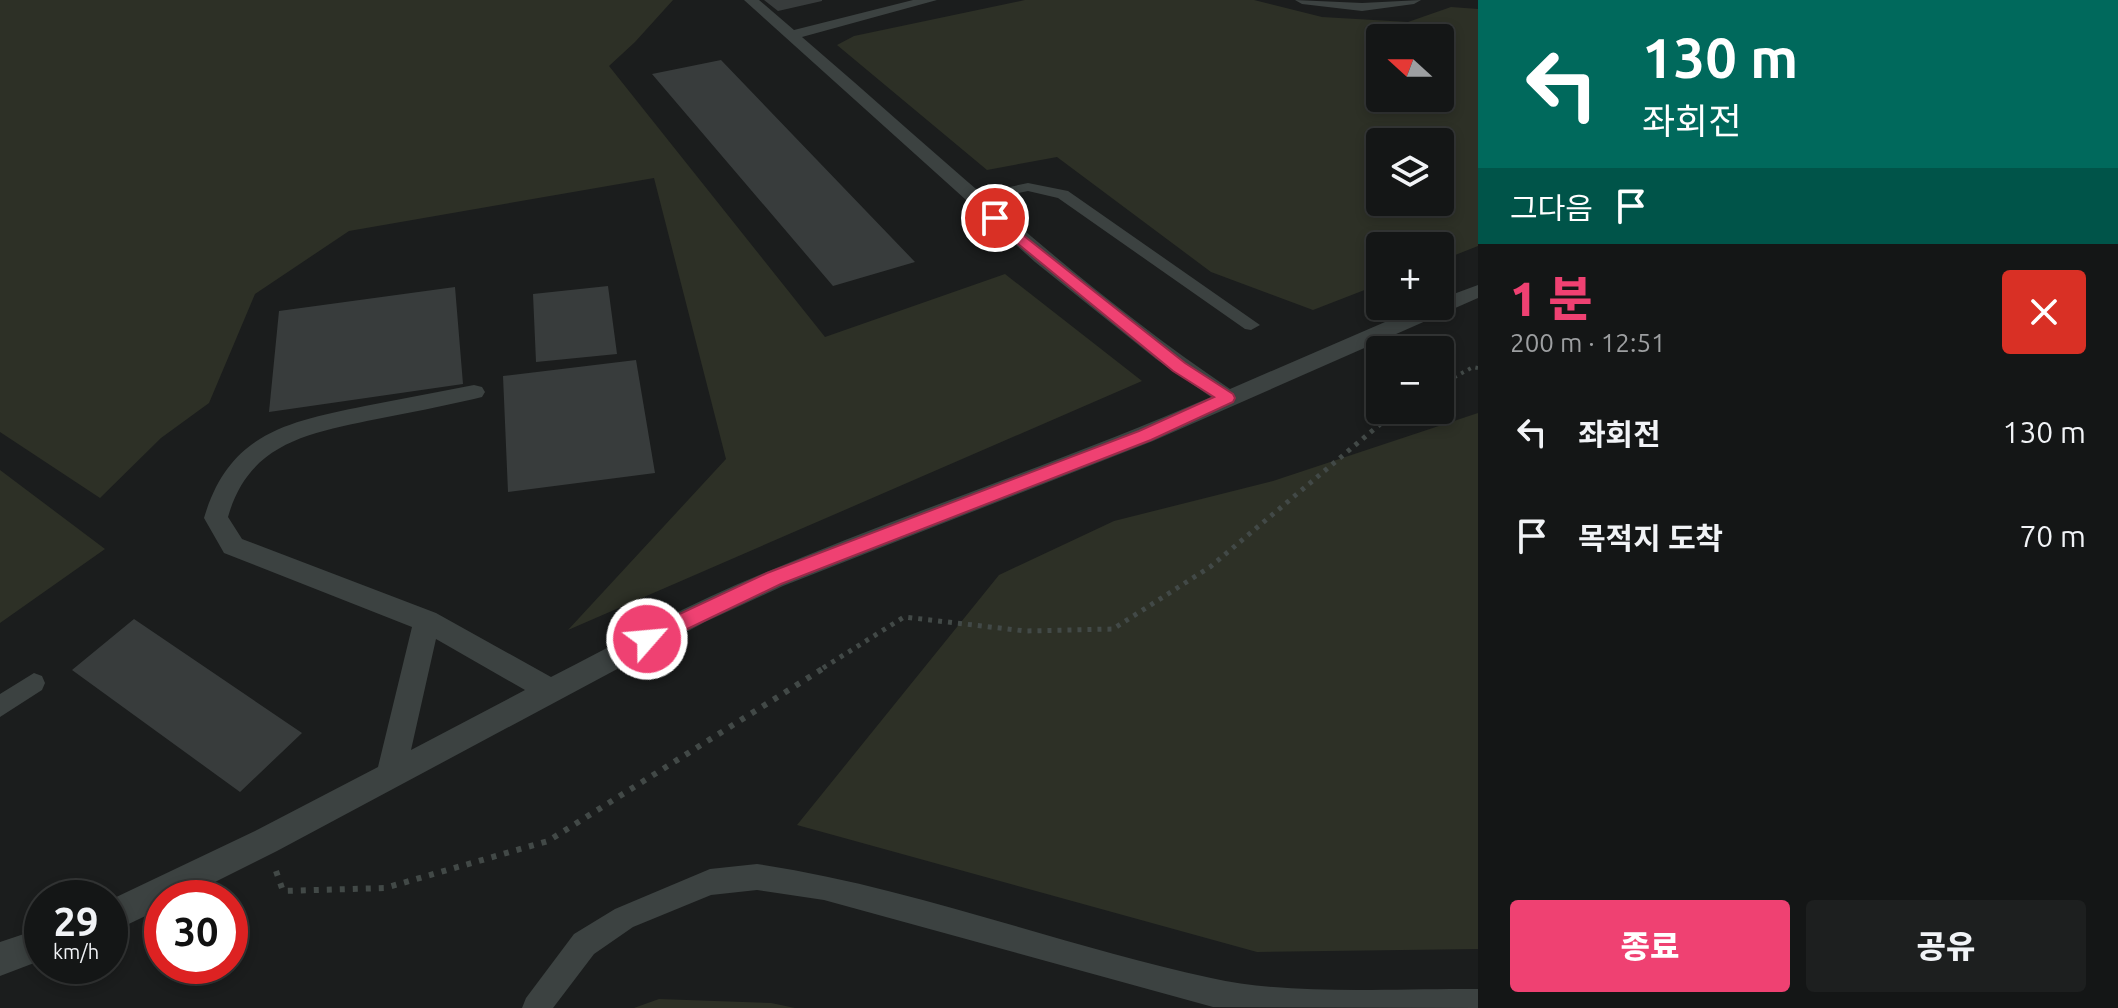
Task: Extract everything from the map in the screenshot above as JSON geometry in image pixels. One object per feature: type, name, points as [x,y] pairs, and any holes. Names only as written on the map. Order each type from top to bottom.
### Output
[{"type":"street","points":[[751,0],[972,199],[1179,367],[1227,398]]},
{"type":"street","points":[[792,35],[930,0]]},
{"type":"street","points":[[1302,0],[1362,7],[1414,0]]},
{"type":"street","points":[[1454,300],[1478,291]]},
{"type":"street","points":[[128,908],[266,841],[696,614],[774,579],[1145,435],[1408,320]]},
{"type":"street","points":[[474,392],[300,427],[256,452],[224,490],[216,518],[233,546],[427,621],[549,690]]},
{"type":"street","points":[[391,774],[427,621]]},
{"type":"street","points":[[0,959],[24,950]]},
{"type":"lane","points":[[972,199],[1028,187],[1063,194],[1251,325]]},
{"type":"lane","points":[[0,707],[34,683]]},
{"type":"lane","points":[[536,1008],[584,944],[624,918],[710,882],[757,877],[824,887],[1213,993],[1282,1001],[1478,1003]]},
{"type":"path","points":[[1454,377],[1473,367],[1478,368]]},
{"type":"path","points":[[266,841],[283,891],[385,888],[548,841],[904,617],[1025,631],[1113,629],[1210,567],[1380,424]]},
{"type":"shaded area","points":[[0,0],[673,0],[609,66],[825,337],[1005,274],[1142,381],[568,630],[726,459],[654,178],[349,231],[255,294],[209,403],[161,438],[100,498],[0,432]]},
{"type":"shaded area","points":[[1025,0],[1254,0],[1322,17],[1408,22],[1451,7],[1478,9],[1478,246],[1454,255],[1454,232],[1366,232],[1366,289],[1313,310],[1211,272],[1057,157],[987,170],[837,45],[854,36]]},
{"type":"shaded area","points":[[1478,413],[1478,949],[1257,952],[797,825],[999,575],[1114,521],[1273,481],[1445,424],[1454,424],[1454,421]]},
{"type":"shaded area","points":[[0,470],[105,549],[0,623]]},
{"type":"shaded area","points":[[659,999],[771,1003],[795,1008],[634,1008]]},
{"type":"building","points":[[764,0],[822,0],[822,1],[778,11]]},
{"type":"building","points":[[721,60],[915,262],[833,286],[652,74]]},
{"type":"building","points":[[608,286],[617,354],[536,362],[533,294]]},
{"type":"building","points":[[455,287],[463,384],[269,412],[279,311]]},
{"type":"building","points":[[636,360],[655,473],[508,492],[503,376]]},
{"type":"building","points":[[134,619],[302,733],[240,792],[72,670]]},
{"type":"route","points":[[647,639],[774,579],[1145,435],[1227,398],[1179,367],[995,218]]}]
